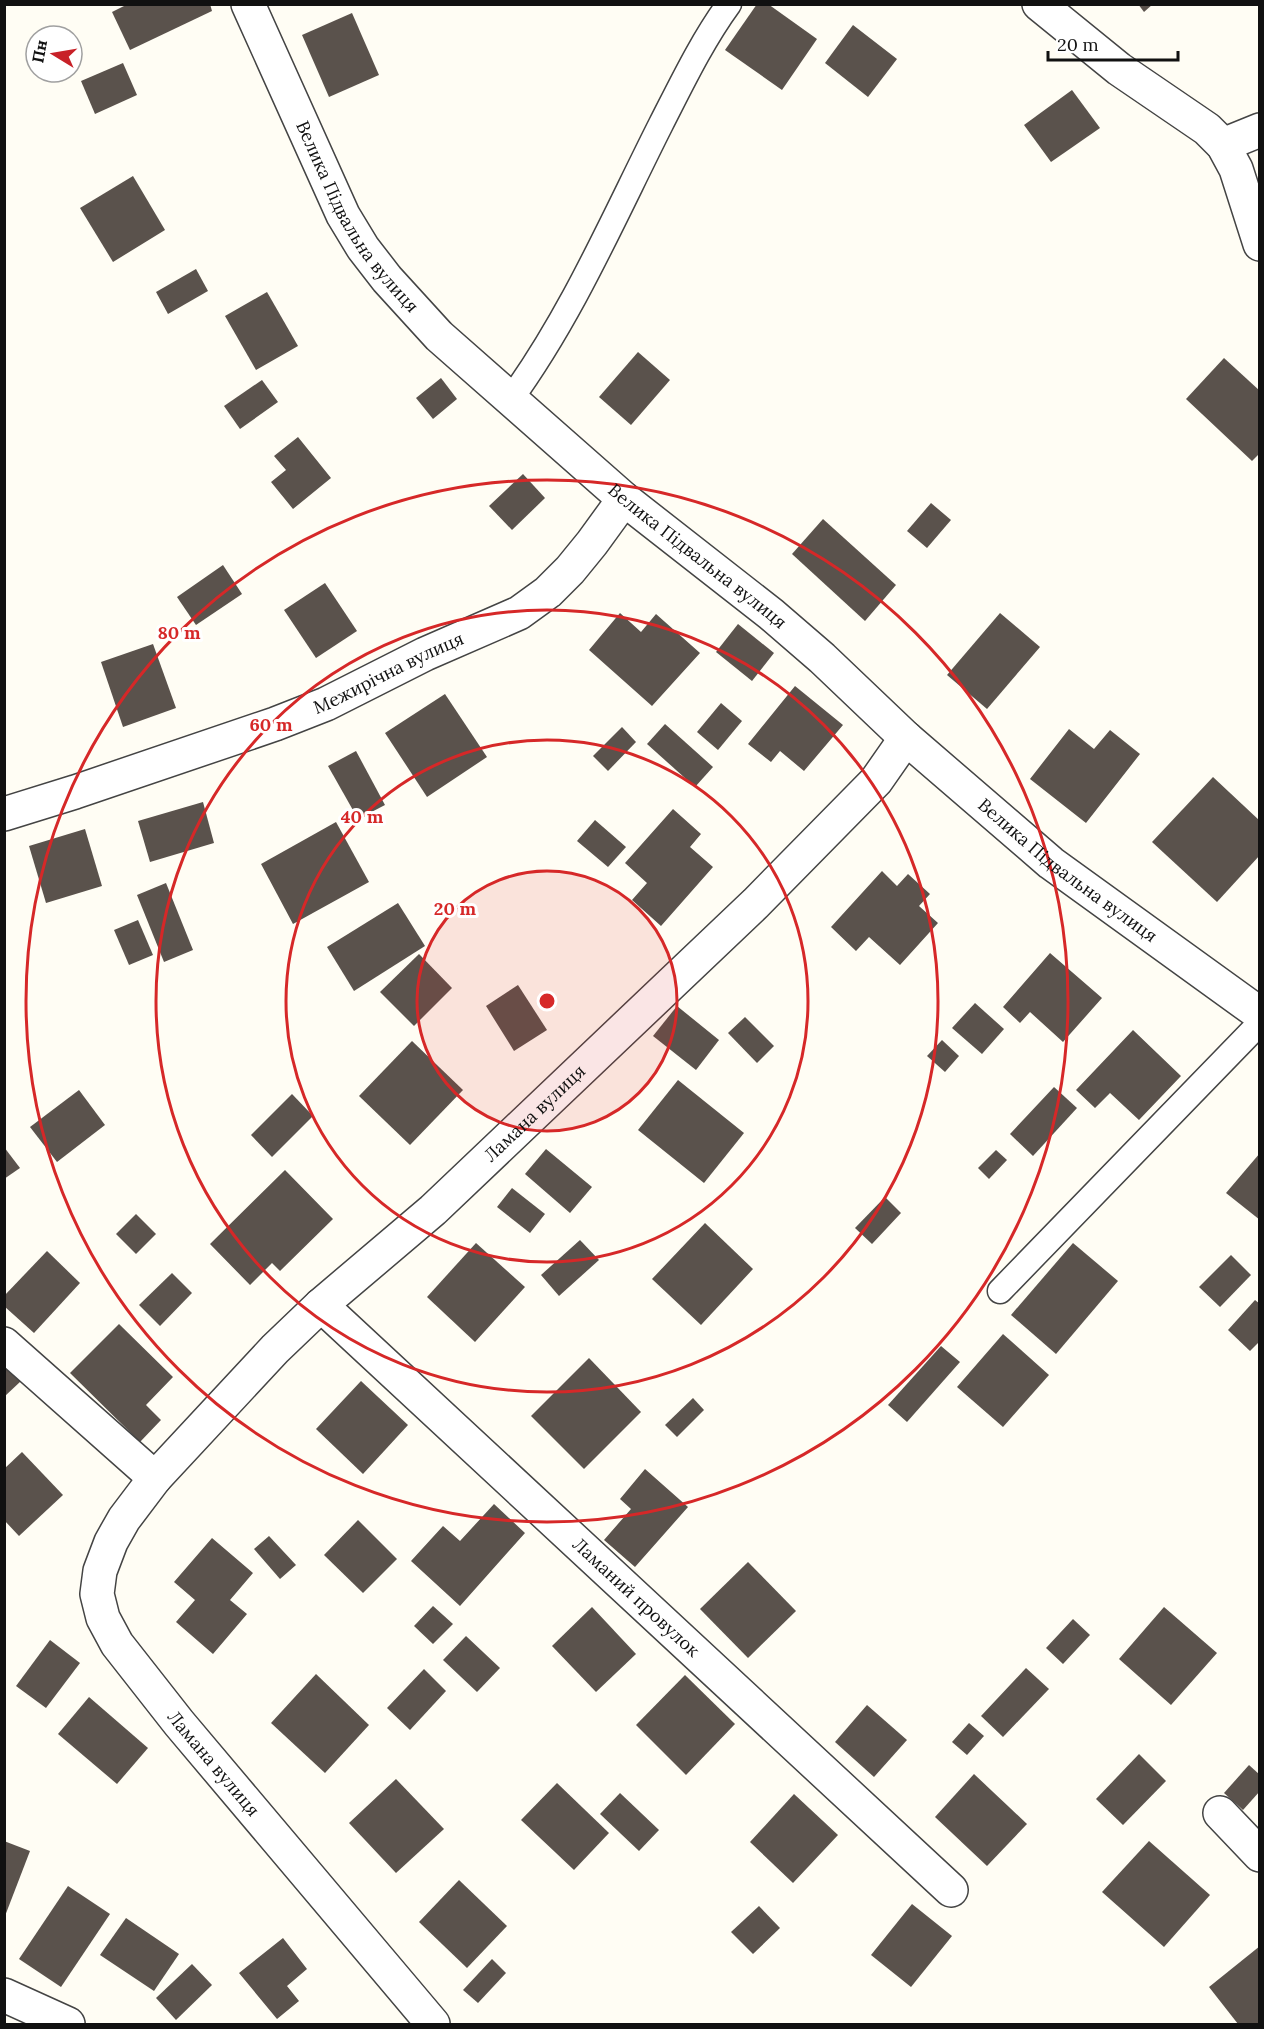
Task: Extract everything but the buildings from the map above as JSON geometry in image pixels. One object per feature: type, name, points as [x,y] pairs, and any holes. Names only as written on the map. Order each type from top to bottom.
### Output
[{"type":"street","name":"Велика Підвальна вулиця","points":[[248,4],[342,215],[363,249],[387,279],[439,336],[624,499],[771,614],[822,658],[906,738],[1051,863],[1260,1014]]},
{"type":"street","points":[[1039,4],[1119,69],[1207,129],[1223,145],[1236,169],[1260,244]]},
{"type":"street","points":[[1223,145],[1260,130]]},
{"type":"street","name":"Межирічна вулиця","points":[[4,814],[85,789],[275,724],[326,704],[425,654],[519,613],[548,592],[570,570],[624,499]]},
{"type":"street","name":"Ламана вулиця","points":[[433,2025],[179,1723],[117,1644],[103,1618],[97,1594],[100,1571],[111,1542],[124,1519],[155,1478],[275,1349],[321,1305],[432,1210],[756,903],[876,781],[906,738]]},
{"type":"street","name":"Ламаний провулок","points":[[321,1305],[951,1890]]},
{"type":"street","points":[[4,1344],[155,1478]]},
{"type":"street","points":[[1220,1813],[1260,1855]]},
{"type":"street","points":[[4,1995],[68,2025]]},
{"type":"lane","points":[[510,400],[552,337],[582,283],[697,55],[729,4]]},
{"type":"lane","points":[[1000,1292],[1260,1023]]}]
